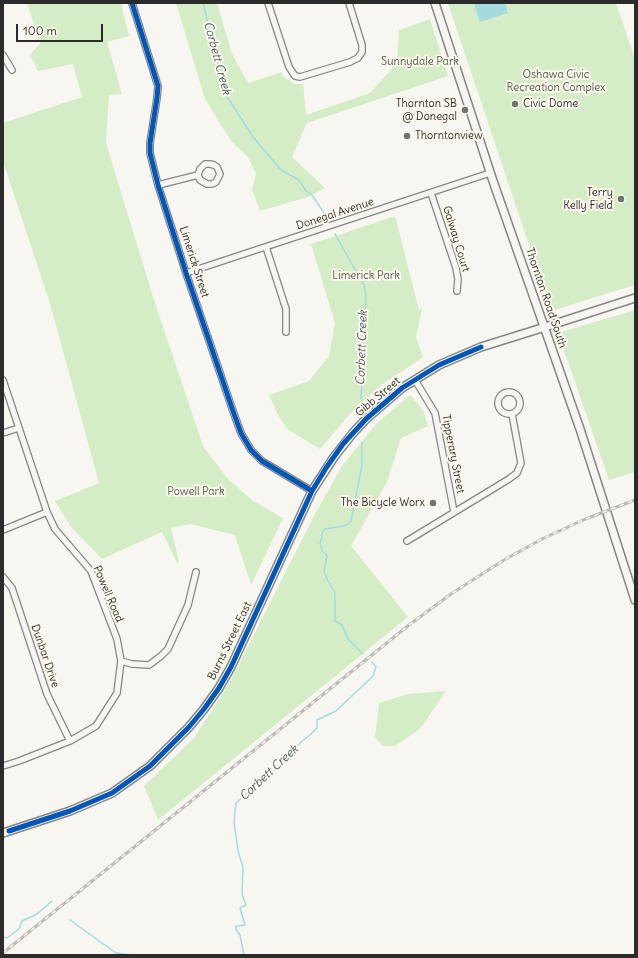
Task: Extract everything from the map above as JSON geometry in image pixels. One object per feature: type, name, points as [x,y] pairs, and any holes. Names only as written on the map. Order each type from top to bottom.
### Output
[{"type":"street","name":"Limerick Street","points":[[132,3],[158,86],[150,143],[150,152],[158,185],[186,273],[241,433],[250,450],[262,461],[312,491]]},
{"type":"street","points":[[268,3],[289,67],[295,76],[300,77],[350,62],[358,58],[362,52],[362,44],[351,4]]},
{"type":"street","name":"Thornton Road South","points":[[435,3],[490,173],[580,429],[635,600]]},
{"type":"street","points":[[3,55],[12,70]]},
{"type":"street","name":"Donegal Avenue","points":[[186,273],[490,173]]},
{"type":"street","points":[[158,185],[198,175]]},
{"type":"street","name":"Galway Court","points":[[431,193],[456,268],[458,279],[457,291]]},
{"type":"street","points":[[266,247],[286,309],[286,332]]},
{"type":"street","name":"Gibb Street","points":[[312,491],[352,433],[378,408],[415,380],[439,365],[466,352],[635,298]]},
{"type":"street","name":"Powell Road","points":[[3,380],[47,512],[55,529],[91,571],[117,639],[121,661],[117,693],[96,726],[70,741],[3,766]]},
{"type":"street","name":"Tipperary Street","points":[[415,380],[435,413],[454,512]]},
{"type":"street","points":[[407,541],[509,480],[517,473],[521,463],[512,414]]},
{"type":"street","points":[[3,433],[19,428]]},
{"type":"street","name":"Burns Street East","points":[[3,834],[70,811],[112,793],[150,766],[189,727],[212,698],[231,667],[312,491]]},
{"type":"street","points":[[3,530],[47,512]]},
{"type":"street","points":[[121,661],[132,664],[149,665],[162,656],[168,649],[188,605],[196,572]]},
{"type":"street","name":"Dunbar Drive","points":[[3,577],[12,588],[47,694],[70,741]]},
{"type":"green space","name":"Powell Park","points":[[27,3],[121,3],[129,36],[107,42],[122,94],[109,95],[106,143],[153,297],[203,446],[227,478],[253,501],[283,518],[251,585],[235,535],[190,524],[171,528],[179,562],[177,563],[162,532],[102,559],[71,527],[55,501],[99,483],[51,307],[3,161],[3,123],[82,97],[73,64],[38,71],[30,55],[40,43]]},
{"type":"green space","name":"Sunnydale Park","points":[[176,3],[217,3],[232,54],[248,83],[282,72],[283,76],[294,84],[303,84],[306,115],[370,93],[397,63],[399,30],[430,19],[448,76],[307,123],[292,157],[325,188],[308,197],[260,211],[252,189],[256,174],[248,157],[231,141],[205,99]]},
{"type":"green space","name":"Oshawa Civic Recreation Complex","points":[[448,3],[616,3],[635,59],[635,285],[551,311]]},
{"type":"green space","name":"Limerick Park","points":[[395,216],[419,310],[422,308],[416,337],[423,357],[380,386],[351,413],[320,449],[287,429],[278,415],[269,395],[309,381],[329,356],[335,323],[311,244]]},
{"type":"green space","points":[[635,310],[635,472],[609,480],[558,333]]},
{"type":"green space","points":[[410,395],[423,410],[428,426],[401,438],[387,482],[351,546],[408,617],[158,820],[144,786],[194,738],[231,680],[316,512],[342,466],[376,424]]},
{"type":"green space","points":[[446,691],[420,729],[395,746],[383,746],[375,737],[379,703],[408,694]]},
{"type":"water","points":[[505,3],[508,13],[480,22],[474,4]]},
{"type":"waterway","name":"Corbett Creek","points":[[203,3],[226,95],[253,137],[281,170],[299,180],[306,191],[312,195],[328,219]]},
{"type":"waterway","name":"Corbett Creek","points":[[335,234],[364,285],[366,297],[361,399]]},
{"type":"waterway","name":"Corbett Creek","points":[[362,442],[362,465],[351,521],[343,526],[325,529],[322,533],[320,543],[322,551],[327,556],[324,571],[335,593],[335,621],[342,625],[348,639],[363,654]]},
{"type":"waterway","name":"Corbett Creek","points":[[244,955],[240,935],[236,929],[236,926],[245,925],[240,908],[246,905],[242,894],[243,867],[238,851],[234,822],[236,803],[273,771],[317,728],[317,720],[336,711],[373,676],[376,667],[372,662]]},
{"type":"waterway","points":[[3,937],[7,938],[19,929],[22,921],[37,914],[52,901]]},
{"type":"waterway","points":[[70,920],[116,953],[132,955]]},
{"type":"railway","points":[[3,953],[409,625],[451,594],[504,560],[542,539],[583,520],[635,500]]},
{"type":"cycle path","points":[[132,3],[158,86],[150,143],[150,153],[158,185],[186,273],[241,433],[251,450],[262,461],[312,491]]},
{"type":"cycle path","points":[[9,831],[70,811],[112,793],[150,766],[189,727],[219,688],[231,667],[312,491],[343,444],[366,419],[402,388],[439,365],[481,347]]},
{"type":"place","name":"Civic Dome","points":[[515,104]]},
{"type":"place","name":"Thornton SB @ Donegal","points":[[465,110]]},
{"type":"place","name":"Thorntonview","points":[[407,136]]},
{"type":"place","name":"Terry Kelly Field","points":[[621,199]]},
{"type":"place","name":"The Bicycle Worx","points":[[433,503]]}]
